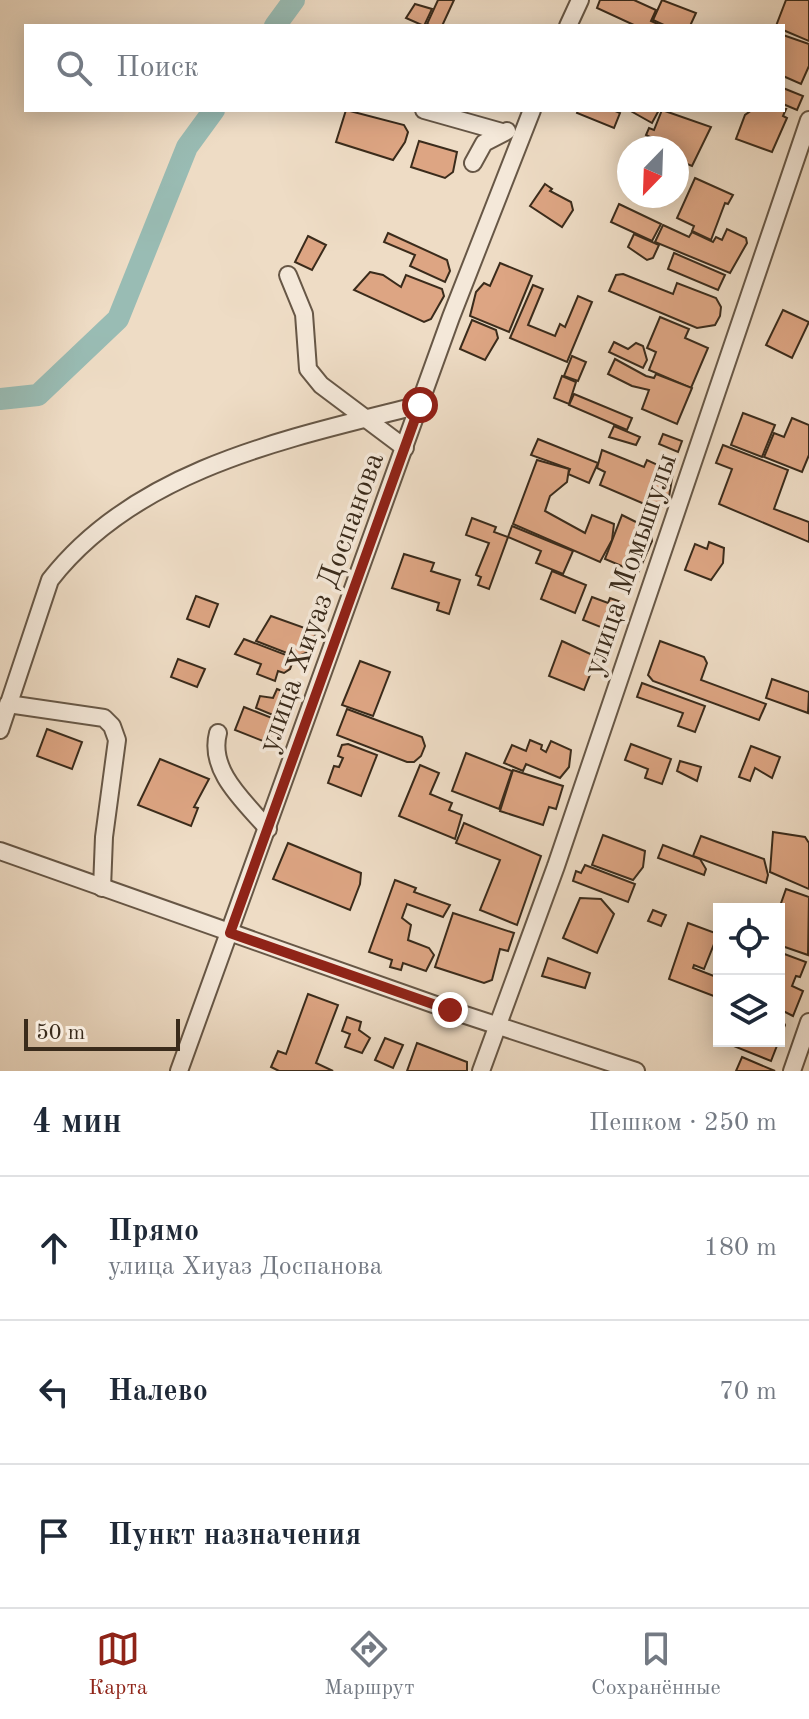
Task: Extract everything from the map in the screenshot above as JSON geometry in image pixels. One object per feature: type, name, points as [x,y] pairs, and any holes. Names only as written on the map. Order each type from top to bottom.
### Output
[{"type":"street","points":[[569,24],[580,0]]},
{"type":"street","points":[[431,112],[502,132]]},
{"type":"street","name":"улица Хиуаз Доспанова","points":[[179,1071],[420,405],[530,112]]},
{"type":"street","name":"улица Момышулы","points":[[481,1071],[556,866],[809,120]]},
{"type":"street","points":[[473,163],[484,143],[502,132],[524,128]]},
{"type":"street","points":[[288,275],[304,314],[308,369],[321,385],[405,448]]},
{"type":"street","points":[[0,730],[50,580],[64,561],[106,525],[153,493],[206,467],[317,431],[420,405]]},
{"type":"street","points":[[8,704],[104,718],[112,726],[117,740],[104,837],[102,888]]},
{"type":"street","points":[[218,733],[215,746],[219,766],[268,829]]},
{"type":"street","points":[[0,851],[636,1071]]},
{"type":"street","points":[[792,1071],[809,1022]]},
{"type":"building","points":[[438,0],[454,0],[443,24],[427,24]]},
{"type":"building","points":[[600,0],[634,0],[656,10],[651,21],[658,24],[632,24],[597,8]]},
{"type":"building","points":[[662,0],[696,13],[691,24],[662,24],[653,20]]},
{"type":"building","points":[[786,0],[809,0],[809,41],[785,31],[785,24],[777,24]]},
{"type":"building","points":[[415,4],[432,9],[425,24],[406,18]]},
{"type":"building","points":[[785,36],[809,44],[809,66],[801,84],[785,77]]},
{"type":"building","points":[[785,89],[803,96],[797,110],[785,105]]},
{"type":"building","points":[[345,112],[404,125],[408,132],[393,160],[336,142]]},
{"type":"building","points":[[618,112],[620,113],[614,128],[577,113]]},
{"type":"building","points":[[633,112],[658,112],[652,123]]},
{"type":"building","points":[[661,112],[711,127],[692,166],[689,165],[689,136],[648,136],[649,128],[654,130]]},
{"type":"building","points":[[749,112],[785,112],[783,116],[787,118],[772,152],[736,139],[745,115]]},
{"type":"building","points":[[419,141],[457,152],[453,172],[445,178],[411,167]]},
{"type":"building","points":[[695,178],[733,195],[728,204],[725,203],[711,240],[692,231],[694,226],[677,218],[682,208],[689,208],[689,191]]},
{"type":"building","points":[[545,184],[552,189],[550,191],[571,202],[573,210],[562,227],[530,206]]},
{"type":"building","points":[[617,208],[627,208],[661,224],[652,241],[611,222]]},
{"type":"building","points":[[663,225],[689,237],[692,232],[713,242],[716,237],[722,240],[727,229],[746,238],[747,243],[730,273],[655,242]]},
{"type":"building","points":[[388,233],[447,260],[450,271],[445,282],[410,266],[415,255],[384,242]]},
{"type":"building","points":[[634,234],[659,245],[653,258],[647,260],[628,247]]},
{"type":"building","points":[[308,236],[326,245],[312,270],[295,262]]},
{"type":"building","points":[[674,253],[725,275],[718,290],[668,269]]},
{"type":"building","points":[[500,263],[532,276],[509,332],[470,316],[476,292],[484,283],[490,286]]},
{"type":"building","points":[[370,272],[383,275],[401,287],[406,275],[442,289],[444,296],[431,319],[424,322],[354,290]]},
{"type":"building","points":[[623,274],[673,294],[677,283],[716,298],[721,307],[720,316],[715,325],[697,328],[609,291],[616,275]]},
{"type":"building","points":[[533,285],[543,289],[528,325],[555,336],[560,324],[565,327],[578,296],[592,302],[567,362],[510,338]]},
{"type":"building","points":[[783,310],[809,322],[792,358],[766,345]]},
{"type":"building","points":[[660,317],[689,329],[685,338],[708,348],[691,388],[649,370],[656,352],[647,348]]},
{"type":"building","points":[[472,320],[496,330],[498,338],[485,360],[460,349]]},
{"type":"building","points":[[614,342],[628,349],[636,343],[643,346],[647,360],[643,368],[609,352]]},
{"type":"building","points":[[572,356],[586,362],[578,381],[564,376]]},
{"type":"building","points":[[615,359],[646,376],[654,378],[656,374],[692,388],[677,424],[642,409],[649,390],[632,386],[608,374]]},
{"type":"building","points":[[562,376],[576,382],[569,404],[554,398]]},
{"type":"building","points":[[574,394],[632,418],[627,430],[569,405]]},
{"type":"building","points":[[743,413],[775,425],[762,457],[731,445]]},
{"type":"building","points":[[792,418],[809,425],[809,455],[802,472],[764,457],[774,433],[784,437]]},
{"type":"building","points":[[614,426],[640,437],[636,445],[609,437]]},
{"type":"building","points":[[663,434],[682,441],[678,452],[659,444]]},
{"type":"building","points":[[538,439],[598,463],[589,483],[568,474],[570,469],[531,455]]},
{"type":"building","points":[[723,445],[788,470],[774,509],[809,522],[809,542],[719,504],[732,469],[716,463]]},
{"type":"building","points":[[602,450],[644,467],[647,460],[673,472],[669,497],[662,507],[656,509],[600,485],[605,472],[597,468]]},
{"type":"building","points":[[537,460],[569,469],[567,482],[550,496],[545,511],[585,533],[592,515],[614,524],[612,540],[600,562],[513,524]]},
{"type":"building","points":[[622,515],[650,529],[652,541],[638,573],[605,559]]},
{"type":"building","points":[[472,518],[496,527],[494,532],[508,537],[489,589],[478,585],[481,577],[476,575],[489,543],[466,535]]},
{"type":"building","points":[[512,526],[573,551],[563,574],[536,563],[541,551],[508,537]]},
{"type":"building","points":[[709,542],[724,548],[723,563],[711,580],[685,570],[695,544],[707,549]]},
{"type":"building","points":[[404,554],[434,563],[431,571],[460,580],[449,614],[437,610],[439,603],[392,588]]},
{"type":"building","points":[[552,571],[586,585],[575,613],[541,599]]},
{"type":"building","points":[[196,596],[218,604],[209,627],[187,619]]},
{"type":"building","points":[[592,597],[608,603],[610,598],[624,603],[613,632],[583,620]]},
{"type":"building","points":[[271,616],[316,632],[310,651],[297,657],[256,641]]},
{"type":"building","points":[[244,639],[294,658],[290,669],[284,673],[278,671],[275,681],[257,674],[261,664],[235,654]]},
{"type":"building","points":[[562,641],[597,657],[584,690],[549,676]]},
{"type":"building","points":[[660,641],[704,657],[707,663],[701,680],[766,704],[759,720],[653,681],[648,675]]},
{"type":"building","points":[[178,659],[205,669],[197,687],[171,677]]},
{"type":"building","points":[[360,661],[390,672],[373,716],[342,705]]},
{"type":"building","points":[[772,679],[809,692],[808,713],[766,698]]},
{"type":"building","points":[[642,683],[705,706],[695,732],[678,726],[683,713],[637,697]]},
{"type":"building","points":[[277,689],[292,695],[292,713],[285,720],[256,708],[260,696],[273,698]]},
{"type":"building","points":[[244,707],[277,720],[268,743],[235,730]]},
{"type":"building","points":[[347,709],[422,737],[425,746],[421,756],[414,762],[407,762],[337,735]]},
{"type":"building","points":[[47,729],[82,742],[72,769],[37,756]]},
{"type":"building","points":[[530,740],[542,745],[541,749],[546,752],[551,741],[571,750],[569,767],[560,778],[526,764],[523,771],[504,763],[512,745],[526,751]]},
{"type":"building","points":[[348,744],[377,755],[361,796],[328,783],[334,766],[339,767],[343,758],[338,756],[342,745]]},
{"type":"building","points":[[631,744],[671,759],[662,784],[645,778],[648,769],[625,760]]},
{"type":"building","points":[[751,746],[780,757],[772,778],[755,768],[750,781],[739,777]]},
{"type":"building","points":[[466,753],[512,771],[499,809],[452,791]]},
{"type":"building","points":[[160,759],[209,779],[194,807],[198,808],[191,826],[138,805]]},
{"type":"building","points":[[680,761],[701,767],[697,781],[677,771]]},
{"type":"building","points":[[420,765],[439,773],[430,794],[452,803],[449,810],[462,815],[455,839],[399,816]]},
{"type":"building","points":[[513,770],[563,786],[556,809],[549,807],[543,825],[500,811]]},
{"type":"building","points":[[464,823],[541,856],[517,925],[480,910],[500,860],[456,843]]},
{"type":"building","points":[[773,832],[805,837],[809,843],[809,889],[770,872]]},
{"type":"building","points":[[603,835],[645,851],[643,867],[633,880],[592,865]]},
{"type":"building","points":[[701,836],[764,859],[768,875],[766,883],[693,856]]},
{"type":"building","points":[[288,843],[361,873],[350,910],[273,879]]},
{"type":"building","points":[[663,845],[700,859],[706,869],[704,875],[658,858]]},
{"type":"building","points":[[585,865],[635,884],[628,902],[573,881],[576,871],[581,873]]},
{"type":"building","points":[[395,880],[416,888],[414,892],[450,905],[443,917],[407,904],[402,918],[411,925],[408,940],[429,948],[434,955],[426,971],[403,963],[401,970],[390,967],[392,960],[369,952]]},
{"type":"building","points":[[786,889],[809,897],[808,955],[785,947],[785,903],[781,903]]},
{"type":"building","points":[[580,898],[601,899],[614,914],[597,953],[563,938]]},
{"type":"building","points":[[653,910],[666,915],[661,926],[648,921]]},
{"type":"building","points":[[453,913],[514,933],[508,951],[500,949],[492,980],[484,983],[435,967]]},
{"type":"building","points":[[688,923],[713,932],[713,946],[704,969],[694,965],[693,968],[713,976],[713,996],[669,979]]},
{"type":"building","points":[[785,954],[806,962],[792,986],[803,991],[793,1016],[785,1012]]},
{"type":"building","points":[[548,958],[590,973],[585,988],[542,976]]},
{"type":"building","points":[[308,994],[338,1005],[316,1063],[333,1071],[279,1071],[271,1067],[278,1051],[286,1054]]},
{"type":"building","points":[[347,1017],[361,1022],[359,1030],[370,1038],[362,1053],[345,1047],[350,1034],[342,1031]]},
{"type":"building","points":[[385,1038],[403,1045],[393,1068],[375,1060]]},
{"type":"building","points":[[417,1043],[467,1062],[467,1071],[407,1071]]},
{"type":"building","points":[[736,1047],[777,1047],[771,1061]]},
{"type":"building","points":[[742,1057],[775,1071],[736,1071]]},
{"type":"waterway","points":[[276,24],[294,0]]},
{"type":"waterway","points":[[0,399],[38,395],[118,319],[187,147],[213,112]]},
{"type":"route","points":[[420,405],[230,933],[450,1010]]}]
